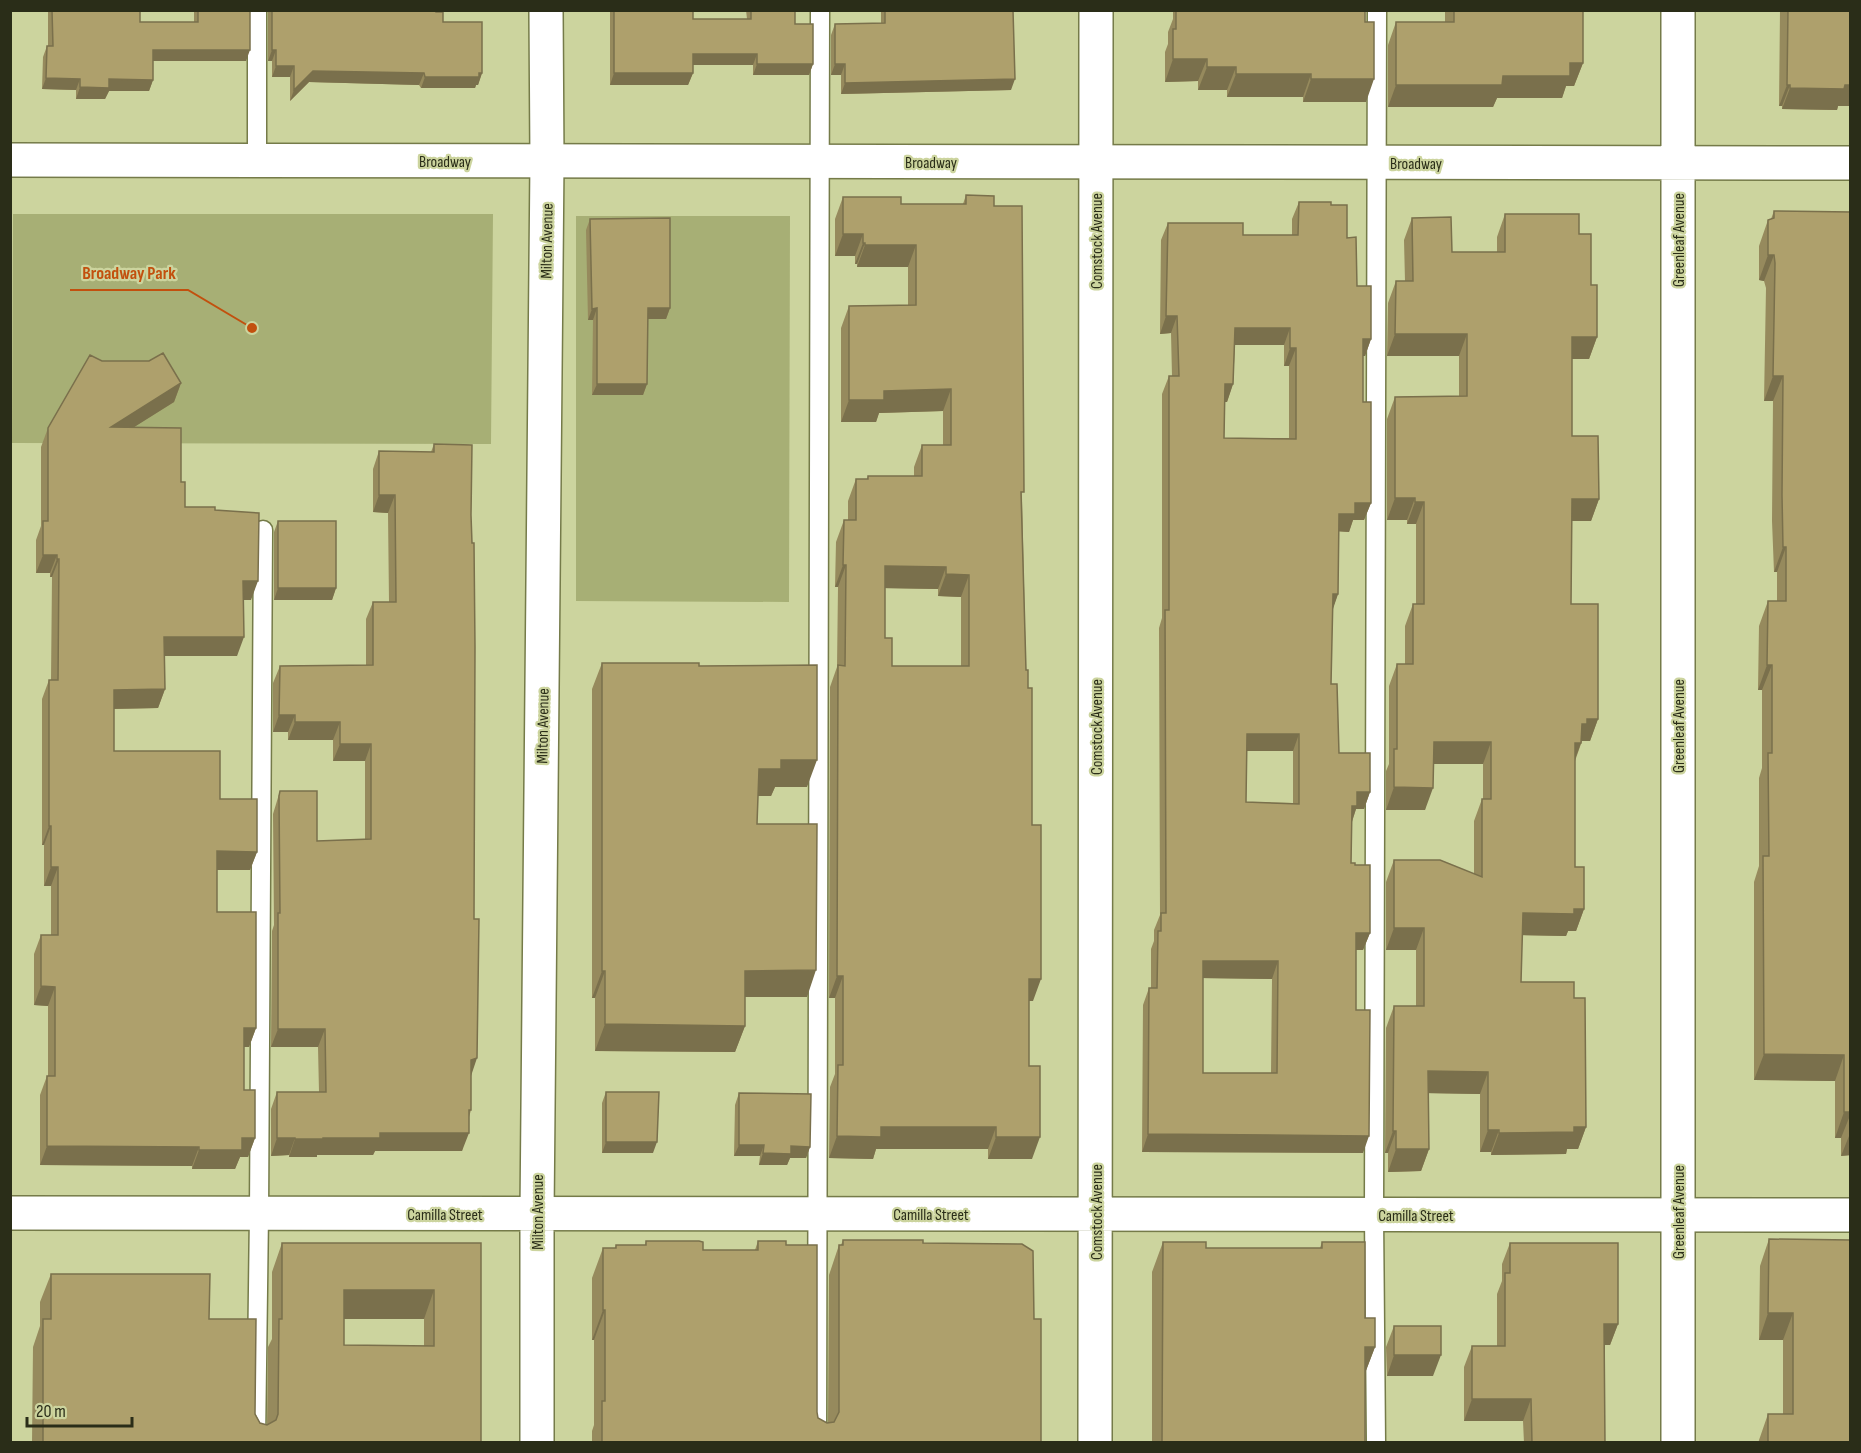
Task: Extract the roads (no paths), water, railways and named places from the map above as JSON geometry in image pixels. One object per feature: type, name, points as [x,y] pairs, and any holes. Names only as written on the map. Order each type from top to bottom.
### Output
[{"type":"street","name":"Milton Avenue","points":[[537,1443],[547,162],[546,10]]},
{"type":"street","name":"Comstock Avenue","points":[[1095,1443],[1096,10]]},
{"type":"street","name":"Greenleaf Avenue","points":[[1678,10],[1678,1443]]},
{"type":"street","name":"Broadway","points":[[10,160],[1851,163]]},
{"type":"street","name":"Camilla Street","points":[[10,1213],[1851,1215]]},
{"type":"lane","points":[[257,10],[257,161]]},
{"type":"lane","points":[[817,1443],[820,10]]},
{"type":"lane","points":[[1376,1443],[1374,1215],[1377,10]]},
{"type":"lane","points":[[256,1443],[263,530]]},
{"type":"place","name":"Broadway Park","points":[[252,328]]}]
